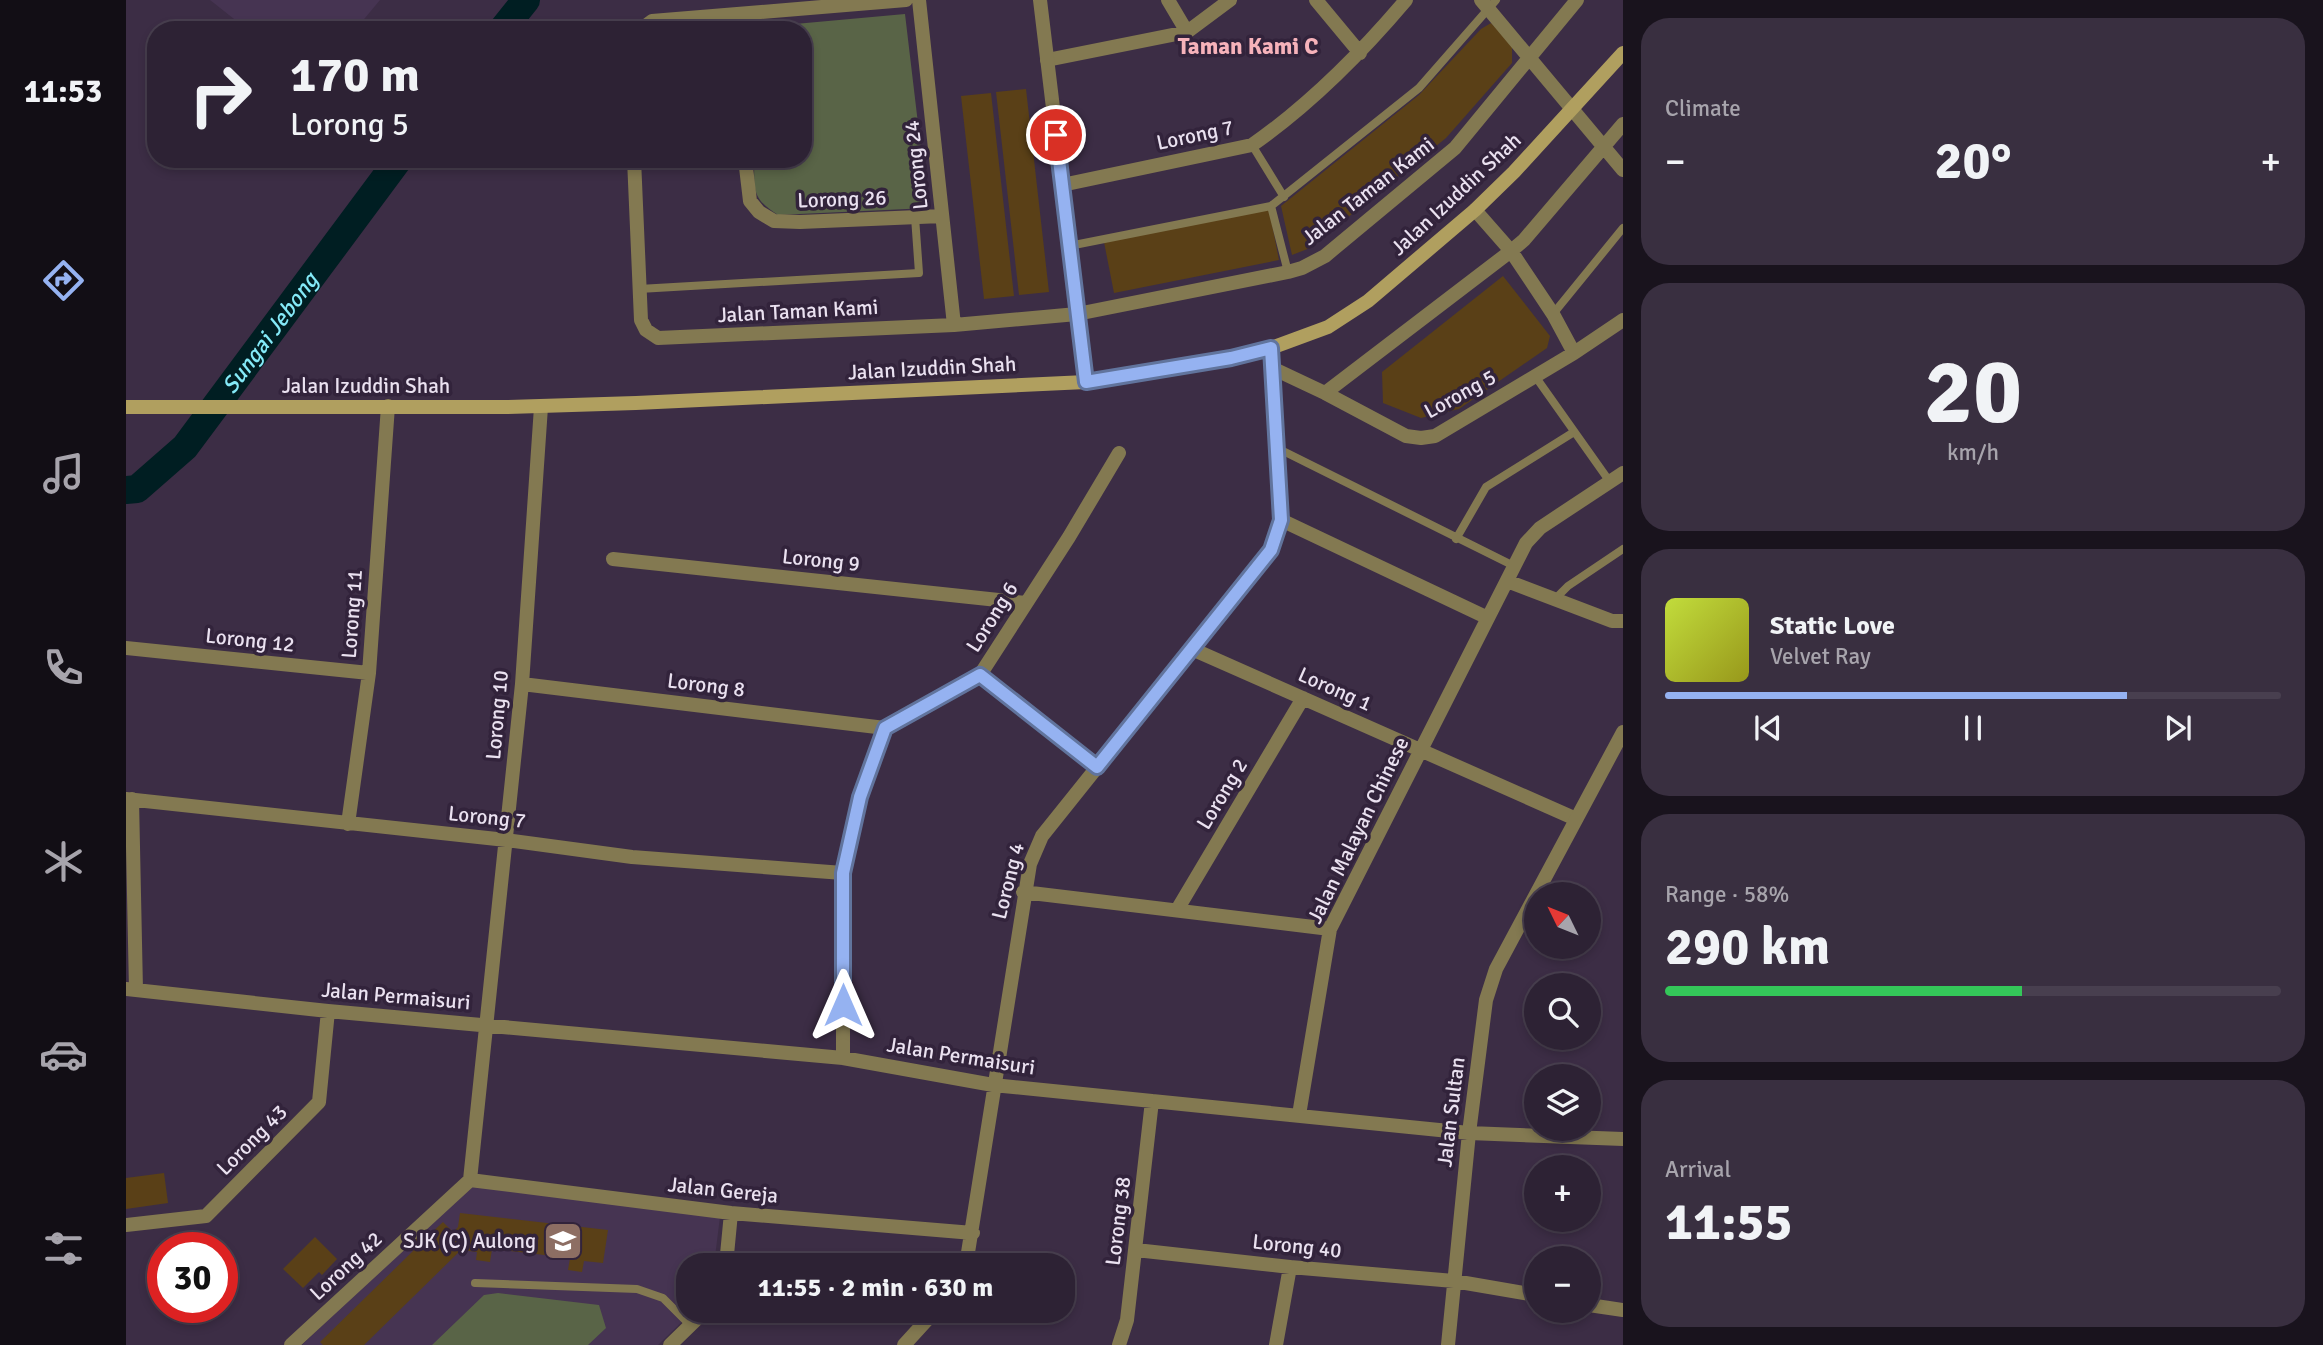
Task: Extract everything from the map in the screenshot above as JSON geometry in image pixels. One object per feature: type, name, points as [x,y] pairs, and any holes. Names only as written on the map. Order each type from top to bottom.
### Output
[{"type":"main road","name":"Jalan Izuddin Shah","points":[[126,407],[541,407],[1086,382],[1231,358],[1271,348],[1328,327],[1368,301],[1475,210],[1514,172],[1623,53]]},
{"type":"street","points":[[721,0],[722,15]]},
{"type":"street","points":[[652,21],[906,0]]},
{"type":"street","name":"Lorong 24","points":[[919,0],[954,325]]},
{"type":"street","points":[[1040,0],[1086,382]]},
{"type":"street","points":[[1168,0],[1187,32]]},
{"type":"street","points":[[1047,60],[1187,32],[1230,0]]},
{"type":"street","points":[[1316,0],[1360,53]]},
{"type":"street","name":"Lorong 7","points":[[1062,185],[1252,145],[1360,53],[1406,0]]},
{"type":"street","name":"Jalan Taman Kami","points":[[639,289],[640,320],[646,330],[658,338],[954,325],[1077,314],[1302,268],[1325,256],[1455,148],[1577,0]]},
{"type":"street","points":[[1489,3],[1530,59],[1623,170]]},
{"type":"street","points":[[740,14],[740,21]]},
{"type":"street","points":[[1325,393],[1511,251],[1623,124]]},
{"type":"street","points":[[634,168],[639,289]]},
{"type":"street","name":"Lorong 26","points":[[746,168],[750,201],[759,212],[774,221],[942,216]]},
{"type":"street","points":[[1475,210],[1511,251],[1553,314],[1574,353]]},
{"type":"street","name":"Lorong 5","points":[[1272,368],[1406,436],[1421,438],[1435,436],[1574,353],[1623,320]]},
{"type":"street","name":"Lorong 4","points":[[969,1253],[1023,892],[1030,864],[1042,836],[1271,550],[1281,520],[1271,348]]},
{"type":"street","name":"Lorong 11","points":[[348,824],[369,673],[388,406]]},
{"type":"street","name":"Lorong 10","points":[[486,1026],[522,684],[541,407]]},
{"type":"street","name":"Lorong 6","points":[[885,728],[980,675],[1069,537],[1119,453]]},
{"type":"street","name":"Jalan Malayan Chinese","points":[[1299,1115],[1330,929],[1420,750],[1526,543],[1540,528],[1623,473]]},
{"type":"street","points":[[1281,520],[1488,618]]},
{"type":"street","name":"Lorong 9","points":[[613,559],[1026,603]]},
{"type":"street","points":[[1507,581],[1612,621],[1623,621]]},
{"type":"street","name":"Lorong 12","points":[[126,648],[369,673]]},
{"type":"street","name":"Lorong 1","points":[[1192,649],[1577,819]]},
{"type":"street","points":[[980,675],[1097,767]]},
{"type":"street","name":"Lorong 8","points":[[522,684],[885,728]]},
{"type":"street","name":"Lorong 2","points":[[1177,911],[1303,698]]},
{"type":"street","points":[[843,1058],[843,873],[860,797],[885,728]]},
{"type":"street","name":"Jalan Sultan","points":[[1448,1345],[1469,1133],[1486,1000],[1496,969],[1623,732]]},
{"type":"street","points":[[129,799],[131,990]]},
{"type":"street","name":"Lorong 7","points":[[129,799],[506,840],[632,858],[843,873]]},
{"type":"street","points":[[1023,892],[1330,929]]},
{"type":"street","name":"Jalan Permaisuri","points":[[131,990],[327,1011],[843,1058],[993,1085],[1469,1133],[1623,1139]]},
{"type":"street","name":"Lorong 43","points":[[126,1225],[206,1216],[319,1102],[327,1011]]},
{"type":"street","points":[[470,1180],[486,1026]]},
{"type":"street","name":"Lorong 38","points":[[1119,1345],[1127,1320],[1152,1101]]},
{"type":"street","name":"Jalan Gereja","points":[[470,1180],[731,1213],[973,1233]]},
{"type":"street","name":"Lorong 42","points":[[291,1345],[470,1180]]},
{"type":"street","points":[[727,1253],[731,1213]]},
{"type":"street","name":"Lorong 40","points":[[1136,1250],[1290,1268],[1454,1281],[1524,1294]]},
{"type":"street","points":[[1276,1345],[1290,1268]]},
{"type":"street","points":[[1601,1306],[1623,1310]]},
{"type":"street","points":[[904,1345],[924,1323]]},
{"type":"street","points":[[670,1345],[690,1325]]},
{"type":"lane","points":[[1069,246],[1271,206],[1419,88],[1489,3]]},
{"type":"lane","points":[[1252,145],[1284,197]]},
{"type":"lane","points":[[1271,206],[1288,272]]},
{"type":"lane","points":[[639,289],[919,273],[915,218]]},
{"type":"lane","points":[[1553,314],[1623,228]]},
{"type":"lane","points":[[1535,376],[1610,482]]},
{"type":"lane","points":[[1456,539],[1486,487],[1574,432]]},
{"type":"lane","points":[[1277,449],[1514,566]]},
{"type":"lane","points":[[1555,600],[1568,586],[1623,549]]},
{"type":"lane","points":[[475,1283],[637,1289],[663,1298],[690,1325]]},
{"type":"shaded area","points":[[210,0],[380,0],[362,21],[237,21]]},
{"type":"shaded area","name":"SJK (C) Aulong","points":[[466,1185],[720,1217],[716,1253],[676,1253],[676,1323],[681,1323],[658,1345],[302,1345]]},
{"type":"green space","points":[[905,14],[928,208],[778,215],[758,197],[754,168],[812,168],[812,22]]},
{"type":"green space","points":[[498,1293],[599,1305],[606,1328],[588,1345],[432,1345],[484,1295]]},
{"type":"building","points":[[1491,23],[1512,45],[1512,63],[1446,138],[1310,248],[1292,255],[1281,206],[1419,95],[1481,29]]},
{"type":"building","points":[[1026,89],[1049,292],[1019,295],[996,92]]},
{"type":"building","points":[[991,93],[1014,296],[984,299],[961,96]]},
{"type":"building","points":[[1269,209],[1279,260],[1114,293],[1104,242]]},
{"type":"building","points":[[1503,276],[1550,336],[1547,348],[1459,409],[1421,418],[1383,403],[1382,372]]},
{"type":"building","points":[[164,1173],[168,1203],[126,1209],[126,1178]]},
{"type":"building","points":[[460,1213],[608,1230],[603,1263],[584,1261],[582,1272],[568,1270],[570,1258],[492,1249],[490,1262],[476,1260],[477,1252],[461,1250],[364,1345],[323,1345],[320,1342],[413,1251],[406,1244],[419,1231],[426,1238],[443,1222],[453,1232],[458,1227]]},
{"type":"building","points":[[315,1237],[337,1259],[322,1275],[319,1272],[303,1288],[283,1269]]},
{"type":"waterway","name":"Sungai Jebong","points":[[509,21],[526,0]]},
{"type":"waterway","name":"Sungai Jebong","points":[[126,490],[137,489],[185,447],[392,168]]},
{"type":"place","name":"SJK (C) Aulong","points":[[563,1241]]},
{"type":"district","name":"Taman Kami C","points":[[1248,46]]},
{"type":"route","points":[[843,1005],[843,873],[860,797],[885,728],[980,675],[1097,767],[1271,550],[1279,532],[1281,520],[1271,348],[1231,358],[1086,382],[1056,135]]}]
